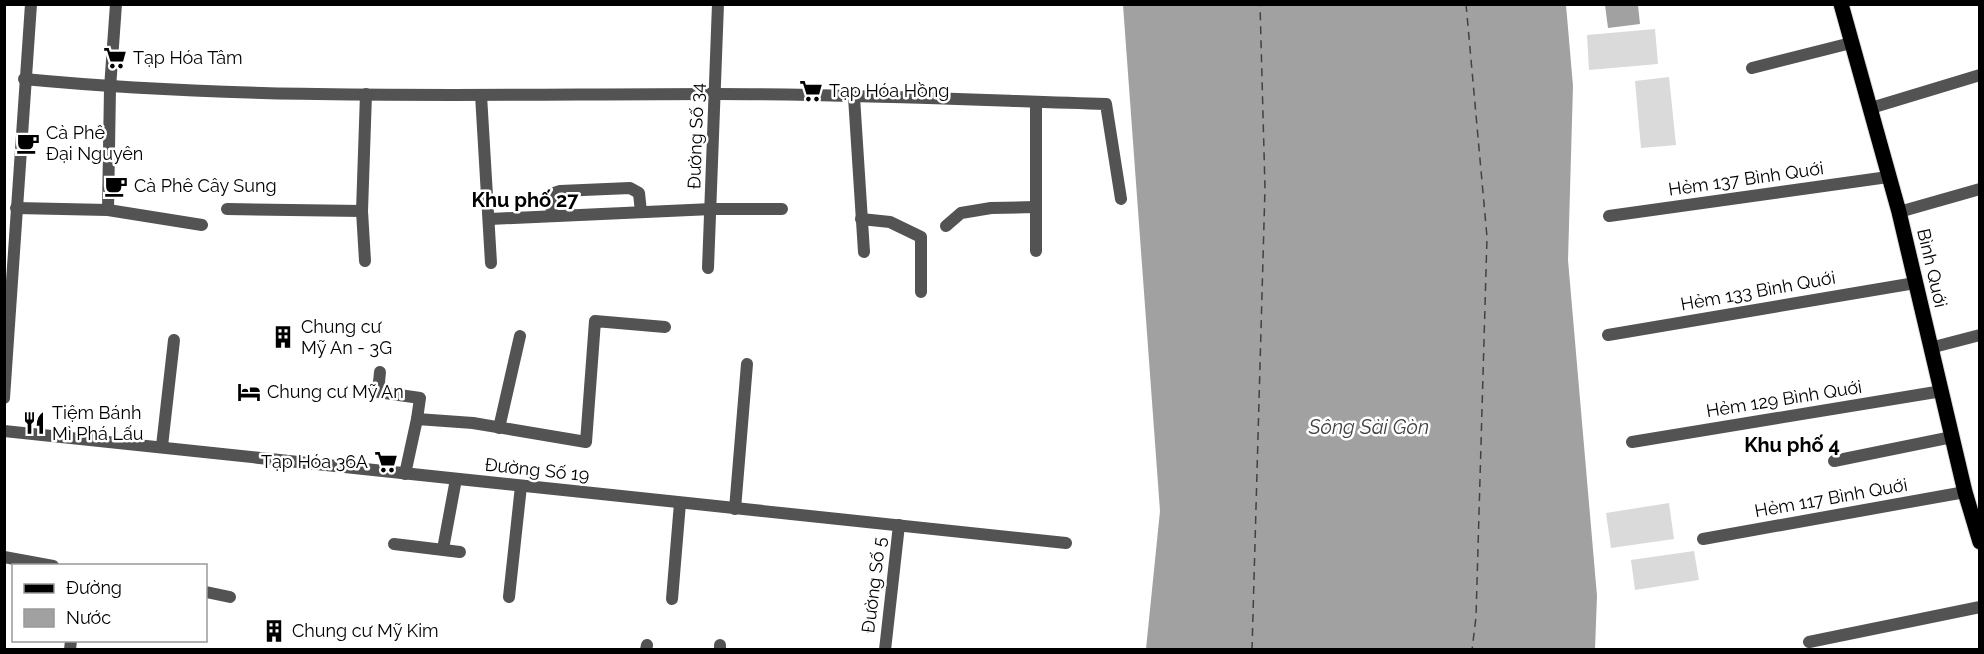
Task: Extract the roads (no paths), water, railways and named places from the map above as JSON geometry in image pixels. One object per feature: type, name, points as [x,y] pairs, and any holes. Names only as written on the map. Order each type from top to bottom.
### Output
[{"type":"main road","name":"Bình Quới","points":[[1841,4],[1899,212],[1965,492],[1980,542]]},
{"type":"street","points":[[4,398],[30,4]]},
{"type":"street","points":[[108,210],[110,88],[116,4]]},
{"type":"street","name":"Đường Số 34","points":[[708,268],[718,4]]},
{"type":"street","points":[[1752,68],[1851,43]]},
{"type":"street","points":[[1871,108],[1980,75]]},
{"type":"street","points":[[24,79],[110,88],[366,94],[714,94],[1107,104],[1121,199]]},
{"type":"street","points":[[365,261],[362,211],[366,94]]},
{"type":"street","points":[[481,95],[491,263]]},
{"type":"street","points":[[854,97],[864,252]]},
{"type":"street","points":[[1036,102],[1036,251]]},
{"type":"street","name":"Hẻm 137 Bình Quới","points":[[1609,216],[1888,177]]},
{"type":"street","points":[[551,216],[554,193],[560,191],[630,188],[639,193],[641,212]]},
{"type":"street","points":[[1899,212],[1980,189]]},
{"type":"street","points":[[946,226],[961,213],[1035,207]]},
{"type":"street","points":[[16,208],[108,210],[202,225]]},
{"type":"street","points":[[227,209],[362,211]]},
{"type":"street","points":[[490,219],[712,209],[782,209]]},
{"type":"street","points":[[861,219],[890,222],[921,237],[921,292]]},
{"type":"street","name":"Hẻm 133 Bình Quới","points":[[1608,334],[1915,283]]},
{"type":"street","points":[[417,419],[499,428],[586,442],[596,321],[665,327]]},
{"type":"street","points":[[1930,348],[1980,335]]},
{"type":"street","points":[[499,428],[520,336]]},
{"type":"street","points":[[162,446],[174,340]]},
{"type":"street","points":[[735,509],[747,364]]},
{"type":"street","points":[[380,372],[378,392],[420,398],[405,474]]},
{"type":"street","name":"Hẻm 129 Bình Quới","points":[[1632,442],[1942,391]]},
{"type":"street","name":"Đường Số 19","points":[[4,431],[1066,543]]},
{"type":"street","points":[[1834,461],[1952,436]]},
{"type":"street","points":[[442,549],[456,479]]},
{"type":"street","points":[[509,597],[521,486]]},
{"type":"street","name":"Hẻm 117 Bình Quới","points":[[1703,539],[1965,492]]},
{"type":"street","points":[[672,599],[680,503]]},
{"type":"street","name":"Đường Số 5","points":[[885,650],[899,525]]},
{"type":"street","points":[[394,544],[460,552]]},
{"type":"street","points":[[4,557],[42,564]]},
{"type":"street","points":[[207,592],[230,597]]},
{"type":"street","points":[[1809,642],[1980,607]]},
{"type":"water","name":"Sông Sài Gòn","points":[[1123,5],[1566,5],[1573,86],[1568,260],[1597,596],[1595,649],[1146,649],[1160,511]]},
{"type":"water","points":[[1605,5],[1638,5],[1640,24],[1608,28]]},
{"type":"place","name":"Tạp Hóa Tâm","points":[[115,58]]},
{"type":"place","name":"Tạp Hóa Hồng","points":[[811,91]]},
{"type":"place","name":"Cà Phê Đại Nguyên","points":[[28,143]]},
{"type":"place","name":"Cà Phê Cây Sung","points":[[116,186]]},
{"type":"place","name":"Chung cư Mỹ An - 3G","points":[[283,337]]},
{"type":"place","name":"Chung cư Mỹ An","points":[[249,392]]},
{"type":"place","name":"Tiệm Bánh Mì Phá Lấu","points":[[34,423]]},
{"type":"place","name":"Tạp Hóa 36A","points":[[386,462]]},
{"type":"place","name":"Chung cư Mỹ Kim","points":[[274,631]]},
{"type":"district","name":"Khu phố 27","points":[[525,200]]},
{"type":"district","name":"Khu phố 4","points":[[1792,445]]}]
